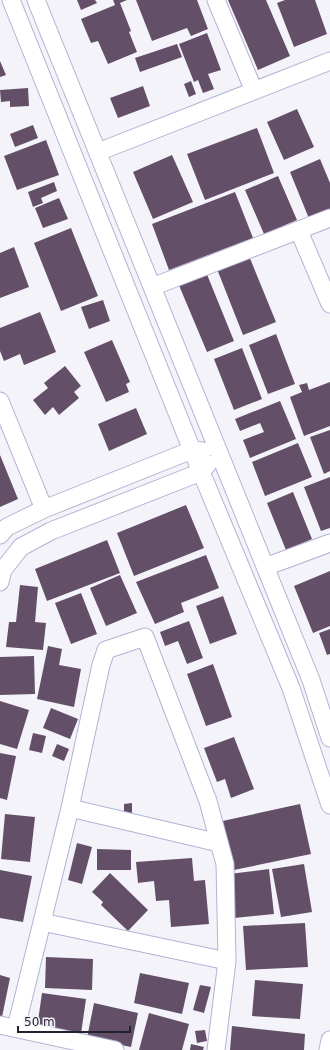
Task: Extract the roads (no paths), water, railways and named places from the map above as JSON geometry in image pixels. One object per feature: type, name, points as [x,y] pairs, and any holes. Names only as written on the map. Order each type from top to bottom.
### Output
[{"type":"street","points":[[10,0],[192,450],[291,688],[330,805]]},
{"type":"street","points":[[36,0],[265,567],[310,680],[330,738]]},
{"type":"street","points":[[216,0],[254,91]]},
{"type":"street","points":[[98,152],[330,61]]},
{"type":"street","points":[[152,287],[330,218]]},
{"type":"street","points":[[299,231],[330,304]]},
{"type":"street","points":[[0,401],[44,509]]},
{"type":"street","points":[[0,535],[8,526],[44,509],[192,450],[219,452]]},
{"type":"street","points":[[0,582],[3,570],[21,547],[51,531],[201,472],[219,452]]},
{"type":"street","points":[[265,567],[330,543]]},
{"type":"street","points":[[115,1050],[8,1027],[42,922],[70,808],[101,665],[106,650],[145,636],[208,801],[225,864],[227,960],[216,1050]]},
{"type":"street","points":[[70,808],[220,843]]},
{"type":"street","points":[[42,922],[227,960]]},
{"type":"street","points":[[328,1050],[330,1040]]}]
